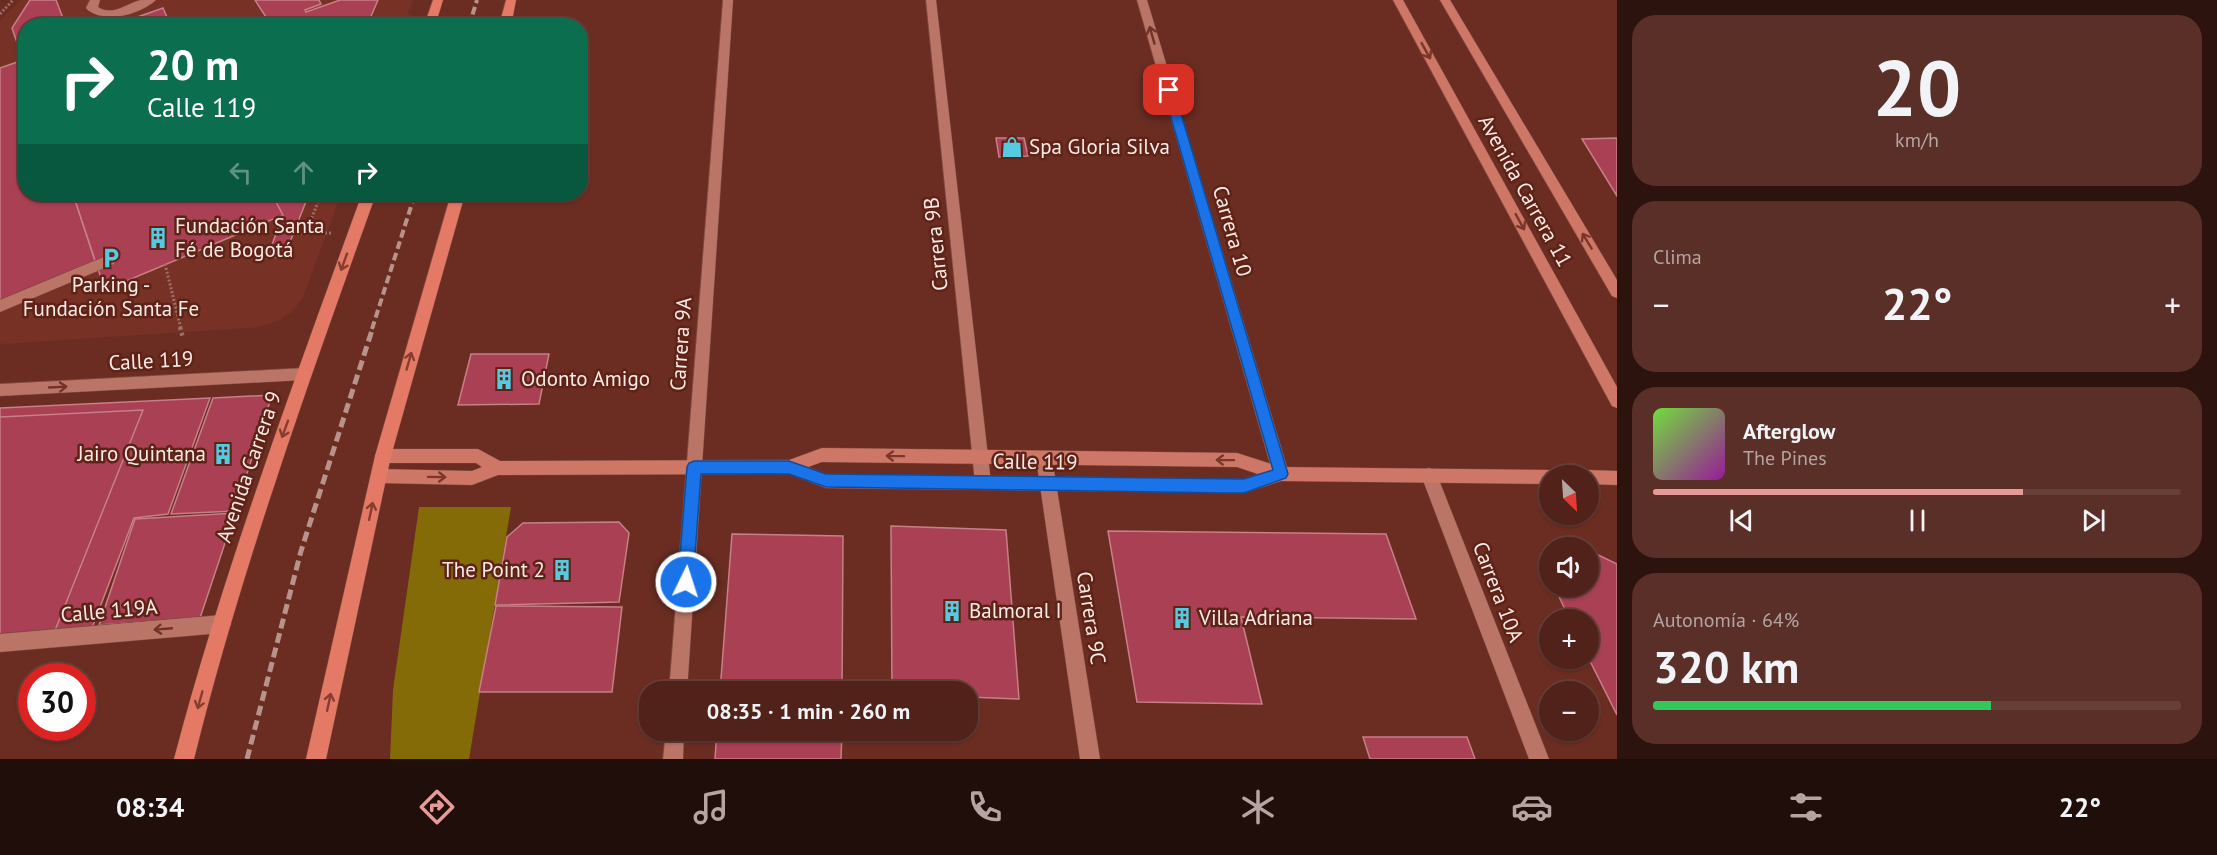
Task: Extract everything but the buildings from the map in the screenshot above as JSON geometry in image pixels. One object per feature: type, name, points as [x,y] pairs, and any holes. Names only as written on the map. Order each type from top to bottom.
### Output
[{"type":"main road","points":[[432,18],[438,0]]},
{"type":"main road","points":[[506,18],[511,0]]},
{"type":"main road","name":"Avenida Carrera 9","points":[[184,759],[222,624],[269,473],[366,201]]},
{"type":"main road","points":[[316,759],[383,456],[456,201]]},
{"type":"street","points":[[95,0],[92,8],[107,14],[151,0]]},
{"type":"street","name":"Carrera 9A","points":[[679,681],[728,0]]},
{"type":"street","name":"Carrera 9B","points":[[931,0],[983,483]]},
{"type":"street","name":"Carrera 10","points":[[1142,0],[1281,474]]},
{"type":"street","name":"Avenida Carrera 11","points":[[1398,0],[1617,401]]},
{"type":"street","name":"Avenida Carrera 11","points":[[1445,0],[1617,291]]},
{"type":"street","points":[[0,306],[109,260]]},
{"type":"street","name":"Calle 119","points":[[0,390],[304,374]]},
{"type":"street","name":"Calle 119","points":[[379,476],[472,478],[498,468],[789,467],[822,455],[1237,460],[1281,474],[1539,477]]},
{"type":"street","name":"Calle 119","points":[[383,456],[478,456],[498,468]]},
{"type":"street","name":"Carrera 9C","points":[[1044,458],[1090,759]]},
{"type":"street","name":"Calle 119","points":[[789,467],[826,481],[1244,486],[1281,474]]},
{"type":"street","name":"Carrera 10A","points":[[1429,476],[1539,759]]},
{"type":"street","points":[[1599,477],[1617,478]]},
{"type":"street","name":"Calle 119A","points":[[0,643],[222,624]]},
{"type":"street","points":[[673,759],[674,741]]},
{"type":"path","points":[[0,14],[14,0]]},
{"type":"path","points":[[407,18],[414,15]]},
{"type":"path","points":[[306,233],[318,201]]},
{"type":"path","points":[[293,234],[335,232]]},
{"type":"path","points":[[165,264],[183,339]]},
{"type":"shaded area","points":[[21,0],[413,0],[406,18],[18,18],[18,201],[338,201],[303,297],[293,311],[276,322],[258,327],[0,344],[0,21]]},
{"type":"shaded area","points":[[419,507],[511,507],[469,759],[390,759],[393,690]]},
{"type":"railway","points":[[471,18],[477,0]]},
{"type":"railway","points":[[372,329],[413,201]]},
{"type":"railway","points":[[247,759],[301,551],[373,327]]},
{"type":"place","name":"Spa Gloria Silva","points":[[1012,147]]},
{"type":"place","name":"Fundación Santa Fé de Bogotá","points":[[158,238]]},
{"type":"place","name":"Parking - Fundación Santa Fe","points":[[111,258]]},
{"type":"place","name":"Odonto Amigo","points":[[504,379]]},
{"type":"place","name":"Jairo Quintana","points":[[223,454]]},
{"type":"place","name":"The Point 2","points":[[562,570]]},
{"type":"place","name":"Balmoral I","points":[[952,611]]},
{"type":"place","name":"Villa Adriana","points":[[1182,618]]},
{"type":"route","points":[[686,582],[694,467],[789,467],[826,481],[1224,486],[1244,486],[1281,474],[1169,90]]}]
